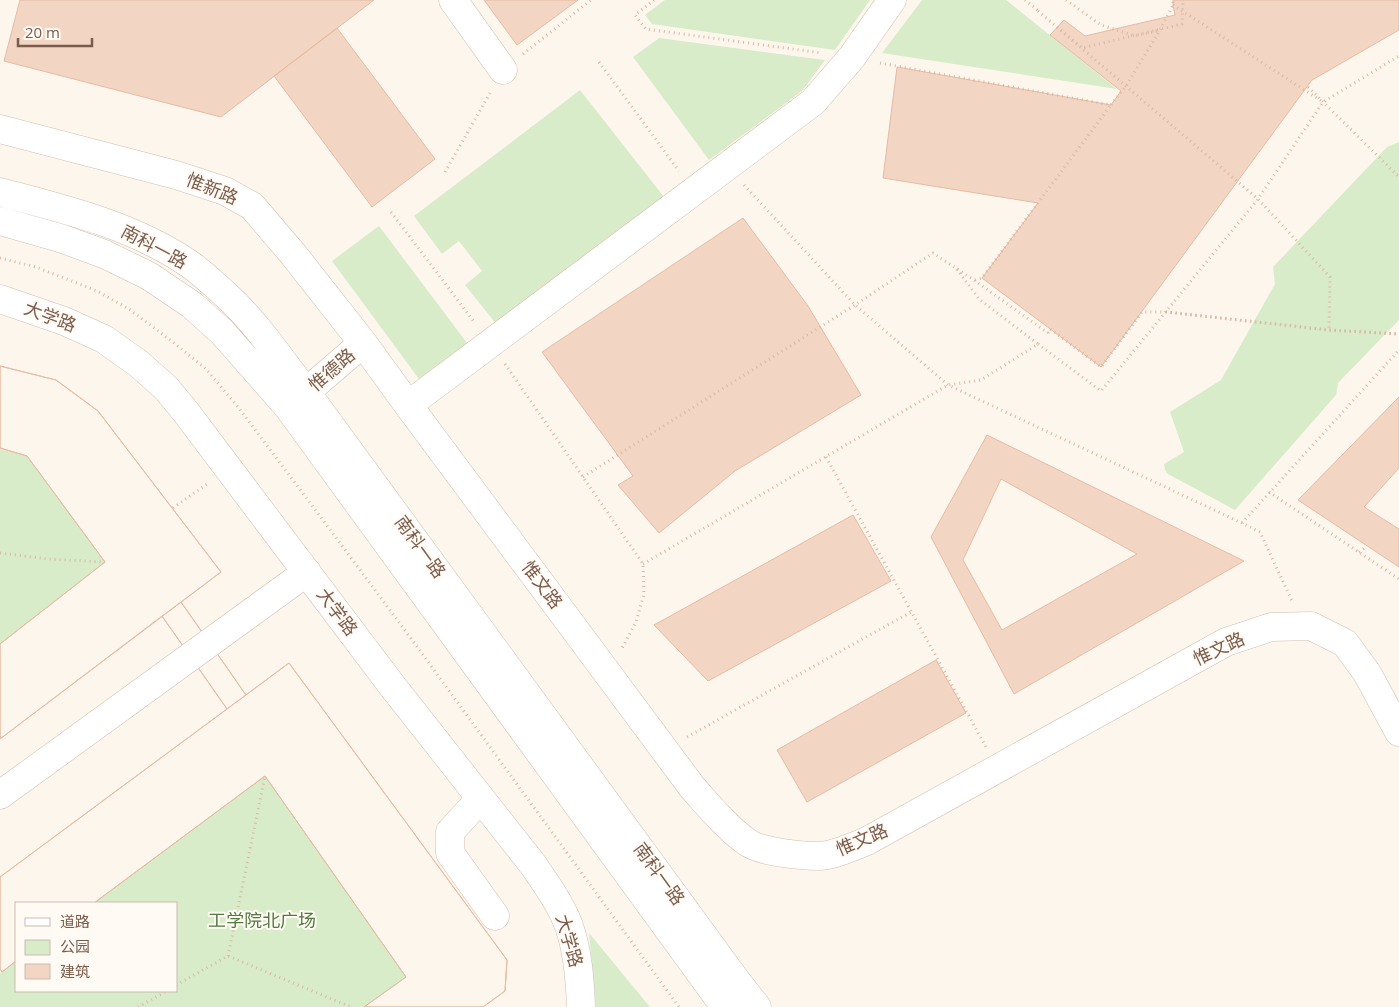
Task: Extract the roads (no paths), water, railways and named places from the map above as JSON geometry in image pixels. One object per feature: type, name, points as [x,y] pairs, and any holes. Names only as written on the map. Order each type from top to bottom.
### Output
[{"type":"street","points":[[453,0],[503,70]]},
{"type":"street","points":[[408,405],[812,102],[852,57],[892,0]]},
{"type":"street","name":"惟新路","points":[[0,129],[176,175],[224,191],[252,206],[293,254],[363,343]]},
{"type":"street","name":"南科一路","points":[[0,192],[58,207],[104,222],[150,242],[188,264],[227,296],[263,336],[297,400],[725,1007]]},
{"type":"street","name":"南科一路","points":[[0,222],[77,244],[104,254],[149,276],[192,306],[297,400],[757,1007]]},
{"type":"street","name":"大学路","points":[[0,299],[64,321],[104,339],[140,364],[166,388],[185,411],[480,799],[534,866],[569,926],[576,949],[581,1007]]},
{"type":"street","name":"惟德路","points":[[297,400],[363,343],[408,405]]},
{"type":"street","name":"惟文路","points":[[408,405],[692,788],[748,844],[771,852],[819,856],[844,851],[867,841],[1226,642],[1271,627],[1311,626],[1345,643],[1368,673],[1399,732]]},
{"type":"street","points":[[0,795],[307,572]]},
{"type":"street","points":[[480,799],[450,832],[450,853],[495,916]]},
{"type":"park label","name":"工学院北广场","points":[[262,921]]}]
